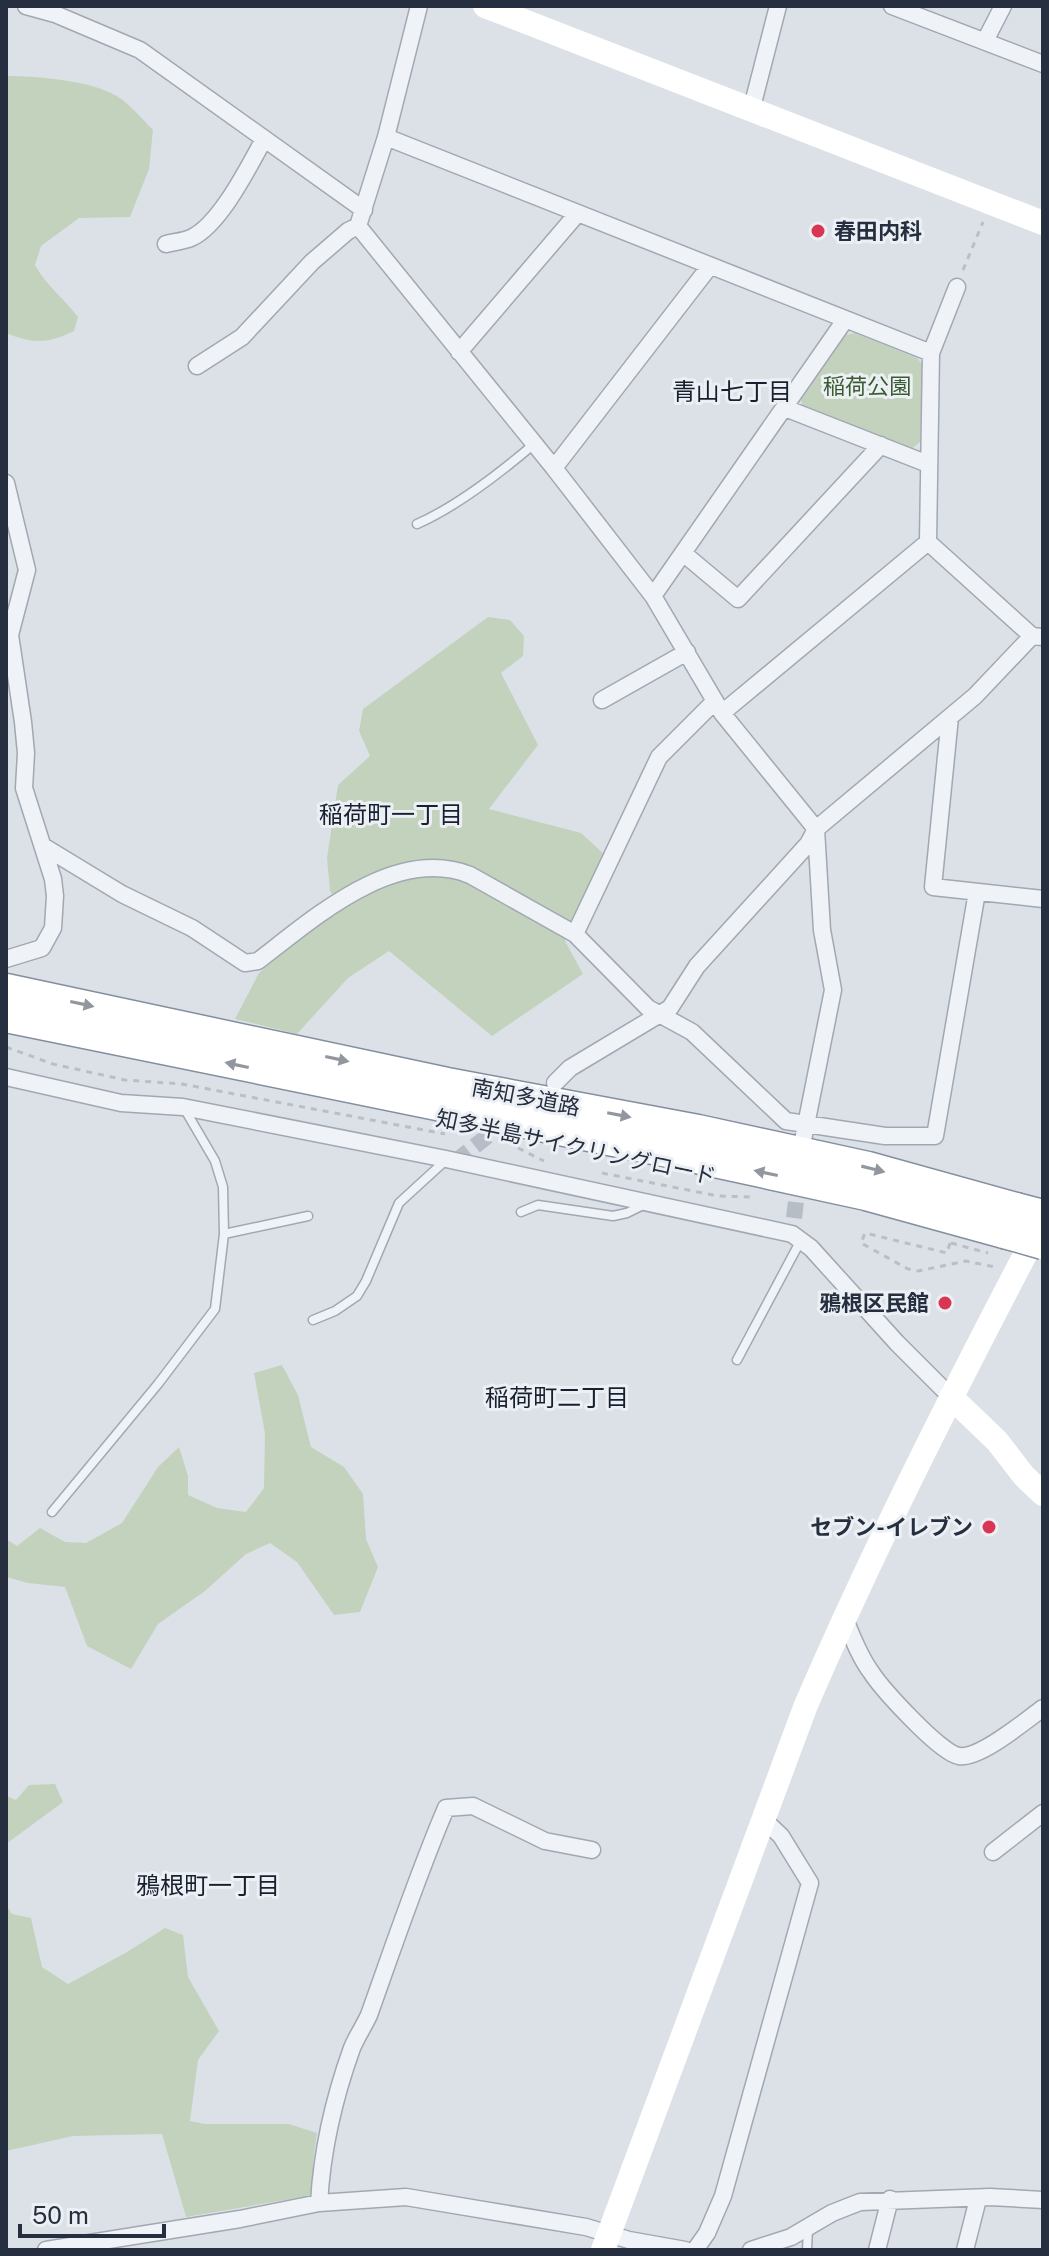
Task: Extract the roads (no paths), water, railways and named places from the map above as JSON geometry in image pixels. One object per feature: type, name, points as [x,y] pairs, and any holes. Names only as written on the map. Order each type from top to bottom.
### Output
[{"type":"highway","name":"南知多道路","points":[[6,989],[447,1083],[698,1130],[868,1167],[1027,1217],[1043,1244]]},
{"type":"highway","name":"南知多道路","points":[[6,1017],[866,1195],[1027,1217]]},
{"type":"street","points":[[26,6],[55,14],[140,50],[264,139],[361,218],[459,352],[653,596],[718,707],[816,829],[822,930],[833,990],[804,1132]]},
{"type":"street","points":[[197,366],[242,337],[312,262],[361,218],[386,137],[419,6]]},
{"type":"street","points":[[485,6],[1043,223]]},
{"type":"street","points":[[751,111],[779,6]]},
{"type":"street","points":[[892,6],[1043,64]]},
{"type":"street","points":[[985,41],[1003,6]]},
{"type":"street","points":[[386,137],[931,353]]},
{"type":"street","points":[[166,244],[191,238],[205,228],[237,189],[264,139]]},
{"type":"street","points":[[459,352],[577,214]]},
{"type":"street","points":[[554,468],[710,266]]},
{"type":"street","points":[[555,1083],[570,1068],[670,1008],[697,966],[808,844],[816,829],[975,696],[1037,637],[928,542],[931,353],[957,287]]},
{"type":"street","points":[[653,596],[845,320]]},
{"type":"street","points":[[785,408],[928,464]]},
{"type":"street","points":[[683,553],[738,599],[881,445]]},
{"type":"street","points":[[6,483],[27,570],[10,635],[26,753],[15,778],[28,802],[54,887],[53,928],[42,948],[6,959]]},
{"type":"street","points":[[575,934],[659,757],[928,542]]},
{"type":"street","points":[[602,700],[687,652]]},
{"type":"street","points":[[950,717],[933,887],[1043,899]]},
{"type":"street","points":[[43,846],[122,894],[192,928],[245,963],[258,961],[348,895],[395,875],[432,867],[452,868],[575,934],[648,1008],[692,1032],[714,1050],[786,1121],[804,1132],[885,1136],[935,1136],[977,892]]},
{"type":"street","points":[[6,1077],[121,1103],[183,1107],[796,1231],[897,1343],[997,1441],[1024,1476],[1043,1494]]},
{"type":"street","points":[[606,2242],[806,1705],[844,1617],[951,1397],[1027,1251],[1027,1217]]},
{"type":"street","points":[[844,1617],[870,1672],[945,1751],[958,1757],[974,1755],[1043,1708]]},
{"type":"street","points":[[319,2203],[321,2161],[353,2046],[367,2019],[415,1881],[446,1808],[473,1806],[545,1841],[592,1850]]},
{"type":"street","points":[[993,1852],[1043,1813]]},
{"type":"street","points":[[695,2250],[707,2233],[723,2196],[810,1883],[781,1836],[762,1818]]},
{"type":"street","points":[[46,2250],[319,2203],[406,2197],[586,2227],[606,2242],[685,2250]]},
{"type":"street","points":[[751,2250],[791,2237],[832,2213],[860,2202],[1020,2197],[1043,2200]]},
{"type":"street","points":[[877,2250],[890,2199]]},
{"type":"street","points":[[965,2250],[978,2199]]},
{"type":"lane","points":[[417,524],[440,514],[471,491],[497,477],[534,444]]},
{"type":"lane","points":[[52,1512],[158,1384],[215,1309],[224,1234],[223,1187],[215,1161],[183,1107]]},
{"type":"lane","points":[[313,1320],[335,1311],[357,1296],[399,1203],[446,1159]]},
{"type":"lane","points":[[521,1212],[538,1205],[613,1216],[649,1202]]},
{"type":"lane","points":[[224,1234],[308,1216]]},
{"type":"lane","points":[[737,1360],[796,1231]]},
{"type":"lane","points":[[807,2250],[808,2228]]},
{"type":"tunnel","points":[[456,1161],[508,1120]]},
{"type":"tunnel","points":[[794,1218],[799,1176]]},
{"type":"place","name":"春田内科","points":[[818,231]]},
{"type":"place","name":"鴉根区民館","points":[[945,1303]]},
{"type":"place","name":"セブン-イレブン","points":[[989,1527]]},
{"type":"district","name":"青山七丁目","points":[[732,392]]},
{"type":"district","name":"稲荷町一丁目","points":[[391,815]]},
{"type":"district","name":"稲荷町二丁目","points":[[557,1398]]},
{"type":"district","name":"鴉根町一丁目","points":[[208,1886]]},
{"type":"park label","name":"稲荷公園","points":[[867,386]]}]
